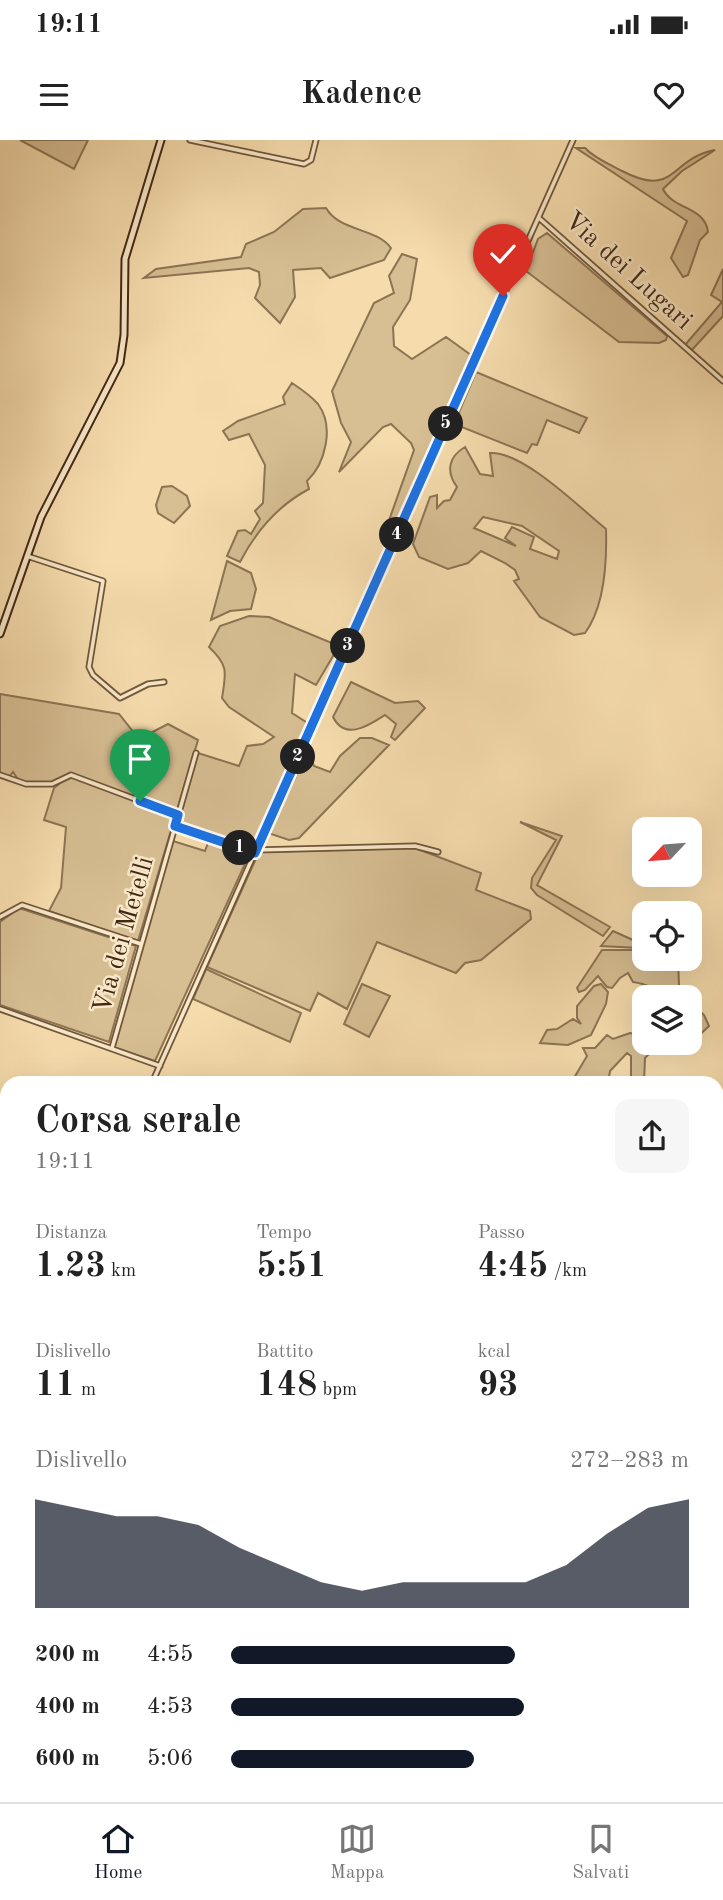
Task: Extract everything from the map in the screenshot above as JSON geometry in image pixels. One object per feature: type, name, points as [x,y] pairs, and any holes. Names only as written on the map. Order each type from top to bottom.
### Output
[{"type":"street","points":[[0,634],[44,508],[120,363],[124,335],[125,261],[161,140]]},
{"type":"street","points":[[190,140],[304,164],[310,160],[316,140]]},
{"type":"street","points":[[155,1076],[573,140]]},
{"type":"street","name":"Via dei Lugari","points":[[538,218],[723,381]]},
{"type":"street","points":[[27,556],[103,581],[89,662],[98,679],[120,698],[148,684],[164,682]]},
{"type":"street","name":"Via dei Metelli","points":[[112,1048],[195,752]]},
{"type":"street","points":[[0,775],[26,784],[50,784],[71,775],[178,815]]},
{"type":"street","points":[[175,826],[256,852],[415,846],[438,852]]},
{"type":"street","points":[[0,917],[22,905],[141,944]]},
{"type":"street","points":[[0,1009],[160,1066]]},
{"type":"shaded area","points":[[20,140],[88,140],[74,169]]},
{"type":"shaded area","points":[[576,148],[585,148],[597,158],[622,171],[653,181],[672,174],[700,154],[715,150],[682,171],[663,189],[674,201],[701,217],[706,224],[708,232],[700,240],[688,275],[683,277],[671,258],[687,221]]},
{"type":"shaded area","points":[[326,208],[332,216],[348,226],[376,236],[391,248],[384,260],[330,278],[321,268],[293,270],[295,297],[280,323],[255,298],[260,285],[259,272],[249,268],[144,278],[156,269],[241,257],[246,244],[274,232],[303,209]]},
{"type":"shaded area","points":[[547,233],[667,336],[666,340],[659,343],[619,342],[526,271],[538,239]]},
{"type":"shaded area","points":[[402,254],[417,259],[410,300],[393,327],[394,346],[412,359],[446,337],[471,355],[401,518],[396,518],[387,526],[414,450],[411,443],[391,424],[383,427],[339,472],[351,442],[341,423],[332,391],[374,303],[394,293],[389,276]]},
{"type":"shaded area","points":[[723,269],[723,316],[691,351],[685,345],[722,302],[711,295]]},
{"type":"shaded area","points":[[476,372],[587,418],[579,433],[547,420],[537,445],[532,444],[527,453],[454,424]]},
{"type":"shaded area","points":[[292,383],[315,401],[323,413],[326,445],[319,465],[307,481],[309,489],[287,503],[268,520],[240,562],[227,556],[238,531],[245,530],[251,534],[260,519],[255,511],[263,503],[265,465],[249,434],[229,440],[223,431],[238,421],[285,404],[283,397]]},
{"type":"shaded area","points":[[465,447],[480,474],[493,476],[490,453],[518,461],[551,482],[606,529],[601,597],[585,633],[574,635],[540,617],[514,581],[519,579],[515,570],[481,551],[468,563],[448,569],[419,557],[413,544],[430,497],[437,495],[437,508],[444,501],[450,500],[457,487],[451,476],[450,465]],"holes":[[[483,517],[522,526],[559,551],[557,559],[530,549],[534,537],[512,527],[505,538],[516,546],[474,528]]]},
{"type":"shaded area","points":[[172,486],[187,496],[190,506],[174,523],[158,513],[156,505],[162,487]]},
{"type":"shaded area","points":[[227,561],[251,573],[256,589],[251,609],[230,611],[211,620]]},
{"type":"shaded area","points":[[249,616],[269,617],[339,646],[316,685],[295,674],[292,713],[309,724],[254,851],[177,825],[198,753],[239,766],[247,746],[263,744],[274,737],[229,707],[222,698],[223,665],[209,647],[220,626]]},
{"type":"shaded area","points":[[351,682],[395,703],[418,701],[425,708],[395,740],[391,737],[396,724],[385,715],[357,729],[344,728],[333,717]]},
{"type":"shaded area","points":[[0,694],[119,714],[139,739],[168,724],[198,740],[138,941],[49,911],[61,888],[66,827],[44,820],[54,788],[69,776],[45,784],[21,784],[13,772],[9,777],[0,773]]},
{"type":"shaded area","points":[[360,738],[372,738],[389,745],[299,838],[289,840],[268,833],[306,756],[311,758],[314,766],[330,772],[340,756]]},
{"type":"shaded area","points":[[520,822],[562,836],[537,885],[610,927],[603,936],[537,895],[531,888],[532,878],[556,840]]},
{"type":"shaded area","points":[[209,840],[249,855],[155,1061],[113,1047],[173,841],[205,851]]},
{"type":"shaded area","points":[[415,848],[481,873],[476,890],[530,911],[531,919],[481,960],[465,963],[456,973],[377,942],[347,1009],[318,993],[310,1011],[207,967],[259,852]]},
{"type":"shaded area","points":[[19,908],[136,946],[109,1042],[0,1005],[0,922]]},
{"type":"shaded area","points":[[613,931],[632,940],[632,948],[601,946]]},
{"type":"shaded area","points":[[602,950],[632,950],[632,971],[678,971],[679,985],[646,985],[633,982],[628,973],[612,988],[607,987],[598,976],[585,990],[579,992],[577,988]]},
{"type":"shaded area","points":[[206,969],[301,1013],[290,1042],[193,999]]},
{"type":"shaded area","points":[[362,984],[390,996],[369,1037],[344,1024]]},
{"type":"shaded area","points":[[601,984],[608,992],[606,1004],[591,1035],[568,1045],[540,1043],[547,1030],[557,1029],[573,1019],[581,1024],[577,1018],[577,1006],[594,986]]},
{"type":"shaded area","points":[[702,1013],[704,1015],[709,1026],[702,1033]]},
{"type":"shaded area","points":[[632,1034],[632,1055],[648,1055],[645,1058],[644,1076],[631,1076],[631,1056],[627,1053],[610,1071],[609,1076],[575,1076],[587,1056],[583,1048],[595,1048],[607,1035],[613,1039]]},
{"type":"route","points":[[140,801],[178,815],[175,826],[255,853],[503,296]]}]
